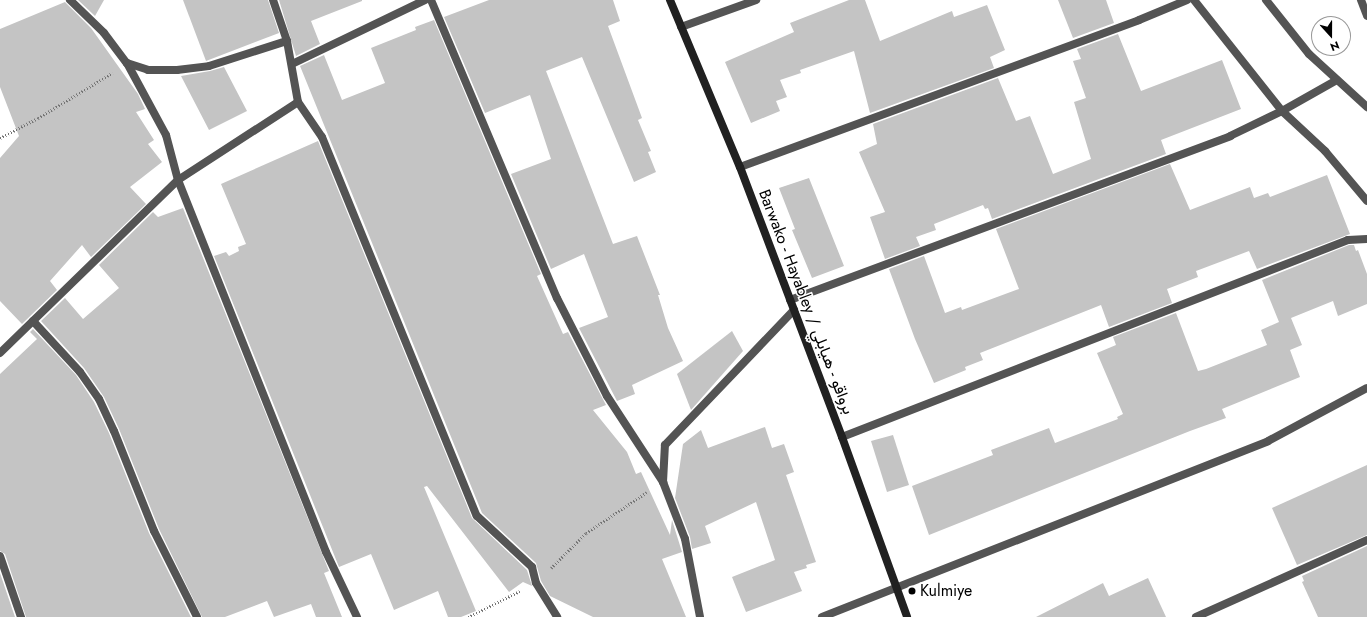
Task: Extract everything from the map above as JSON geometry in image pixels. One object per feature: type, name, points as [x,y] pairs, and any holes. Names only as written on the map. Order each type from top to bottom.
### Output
[{"type":"main road","name":"Barwako - Hayabley / برواقو - هيابلي","points":[[670,0],[740,166],[842,437],[907,617]]},
{"type":"street","points":[[70,0],[104,33],[127,63],[166,136],[178,180],[326,552],[357,617]]},
{"type":"street","points":[[273,0],[287,42],[298,102],[322,137],[477,516],[532,567],[536,583],[557,617]]},
{"type":"street","points":[[292,64],[425,0]]},
{"type":"street","points":[[430,0],[557,298],[607,396],[663,482],[685,539],[700,617]]},
{"type":"street","points":[[681,27],[756,0]]},
{"type":"street","points":[[740,166],[1139,20],[1187,0]]},
{"type":"street","points":[[1194,0],[1282,111],[1325,152],[1367,201]]},
{"type":"street","points":[[1266,0],[1309,54],[1367,107]]},
{"type":"street","points":[[1361,0],[1367,16]]},
{"type":"street","points":[[127,63],[148,70],[177,70],[209,66],[287,42]]},
{"type":"street","points":[[790,300],[1230,136],[1282,111],[1337,80]]},
{"type":"street","points":[[0,353],[178,180],[298,102]]},
{"type":"street","points":[[842,437],[1348,240],[1367,239]]},
{"type":"street","points":[[663,482],[665,445],[794,310]]},
{"type":"street","points":[[33,321],[80,372],[99,399],[114,431],[154,531],[197,617]]},
{"type":"street","points":[[822,617],[1268,441],[1367,388]]},
{"type":"street","points":[[1196,617],[1367,540]]},
{"type":"street","points":[[0,556],[21,617]]},
{"type":"path","points":[[0,138],[50,111],[127,63]]},
{"type":"path","points":[[468,617],[536,583],[586,533],[663,482]]},
{"type":"building","points":[[78,0],[104,0],[95,16]]},
{"type":"building","points":[[183,0],[268,0],[279,33],[206,61]]},
{"type":"building","points":[[279,0],[362,1],[311,21],[320,44],[296,56]]},
{"type":"building","points":[[489,0],[613,0],[620,21],[608,26],[642,118],[638,120],[651,151],[648,152],[656,172],[634,182],[582,57],[546,71],[613,244],[637,236],[660,295],[658,295],[668,328],[683,361],[632,385],[635,394],[617,401],[579,328],[608,317],[584,254],[551,269],[511,174],[551,159],[530,95],[485,113],[444,17]]},
{"type":"building","points":[[849,0],[865,0],[880,41],[952,11],[954,17],[987,5],[1005,50],[990,57],[994,68],[870,113],[854,51],[800,70],[801,73],[780,80],[787,97],[776,101],[780,111],[751,123],[725,62],[794,32],[790,23]]},
{"type":"building","points":[[1058,0],[1106,0],[1114,23],[1073,38]]},
{"type":"building","points":[[65,2],[91,28],[138,94],[145,109],[136,112],[154,140],[148,144],[162,162],[130,187],[146,204],[91,257],[82,245],[50,281],[57,290],[22,324],[0,301],[0,158],[19,136],[0,87],[0,29]]},
{"type":"building","points":[[434,20],[541,274],[537,276],[563,334],[568,332],[606,405],[593,410],[627,452],[636,474],[641,472],[670,535],[672,520],[682,552],[662,559],[686,617],[593,617],[550,596],[541,581],[536,563],[482,513],[300,66],[324,55],[342,100],[385,83],[371,48],[416,30],[415,27]]},
{"type":"building","points":[[1118,34],[1141,91],[1222,60],[1241,109],[1161,140],[1166,154],[992,219],[988,208],[985,209],[983,205],[934,224],[936,230],[916,237],[920,246],[885,259],[870,217],[885,212],[859,152],[877,144],[873,124],[998,78],[1016,121],[1030,116],[1053,174],[1091,159],[1074,102],[1086,98],[1073,61],[1081,59],[1077,49]]},
{"type":"building","points":[[224,67],[247,111],[209,130],[181,76]]},
{"type":"building","points":[[318,141],[472,518],[527,570],[532,586],[523,582],[509,592],[427,486],[424,487],[476,611],[461,617],[448,617],[438,591],[394,610],[371,554],[339,567],[214,256],[226,252],[229,256],[239,251],[238,247],[246,244],[221,184]]},
{"type":"building","points":[[1170,164],[1190,210],[1250,187],[1254,198],[1268,193],[1270,197],[1327,175],[1350,234],[1257,269],[1249,251],[1196,271],[1198,277],[1167,289],[1172,303],[1109,327],[1101,305],[980,353],[983,360],[965,367],[966,370],[934,383],[915,339],[889,269],[924,256],[945,313],[961,307],[962,310],[1019,289],[996,229]]},
{"type":"building","points":[[809,178],[844,266],[812,278],[792,230],[795,229],[779,188]]},
{"type":"building","points":[[183,208],[329,571],[324,573],[342,617],[316,617],[311,604],[274,617],[267,601],[225,617],[202,617],[159,529],[119,429],[104,397],[84,368],[41,321],[65,298],[83,319],[119,288],[99,265],[153,212],[158,217]]},
{"type":"building","points":[[1349,245],[1354,245],[1356,251],[1358,250],[1367,274],[1367,304],[1338,316],[1333,301],[1291,318],[1302,345],[1290,350],[1300,377],[1222,409],[1226,418],[929,535],[912,486],[993,455],[991,450],[1049,428],[1055,443],[1118,419],[1117,417],[1123,414],[1097,353],[1116,345],[1113,337],[1176,313],[1198,371],[1206,369],[1267,345],[1261,330],[1279,322],[1262,280]]},
{"type":"building","points":[[33,329],[76,375],[94,402],[109,433],[149,533],[191,617],[26,617],[5,554],[0,551],[0,374],[37,339],[30,332]]},
{"type":"building","points":[[732,331],[743,351],[691,410],[677,374]]},
{"type":"building","points":[[765,427],[772,448],[784,444],[794,472],[786,475],[816,562],[806,565],[807,568],[794,572],[802,591],[746,612],[732,577],[775,560],[756,502],[705,526],[711,543],[692,549],[690,537],[675,498],[683,444],[701,430],[708,448]]},
{"type":"building","points":[[893,435],[909,485],[887,492],[871,441]]},
{"type":"building","points":[[1367,465],[1367,535],[1297,565],[1272,508]]},
{"type":"building","points":[[1367,546],[1367,617],[1318,617],[1302,582],[1304,581],[1302,576]]},
{"type":"building","points":[[0,573],[15,617],[0,617]]},
{"type":"building","points":[[1148,578],[1166,617],[1036,617],[1103,583],[1109,596]]},
{"type":"place","name":"Kulmiye","points":[[912,591]]}]
